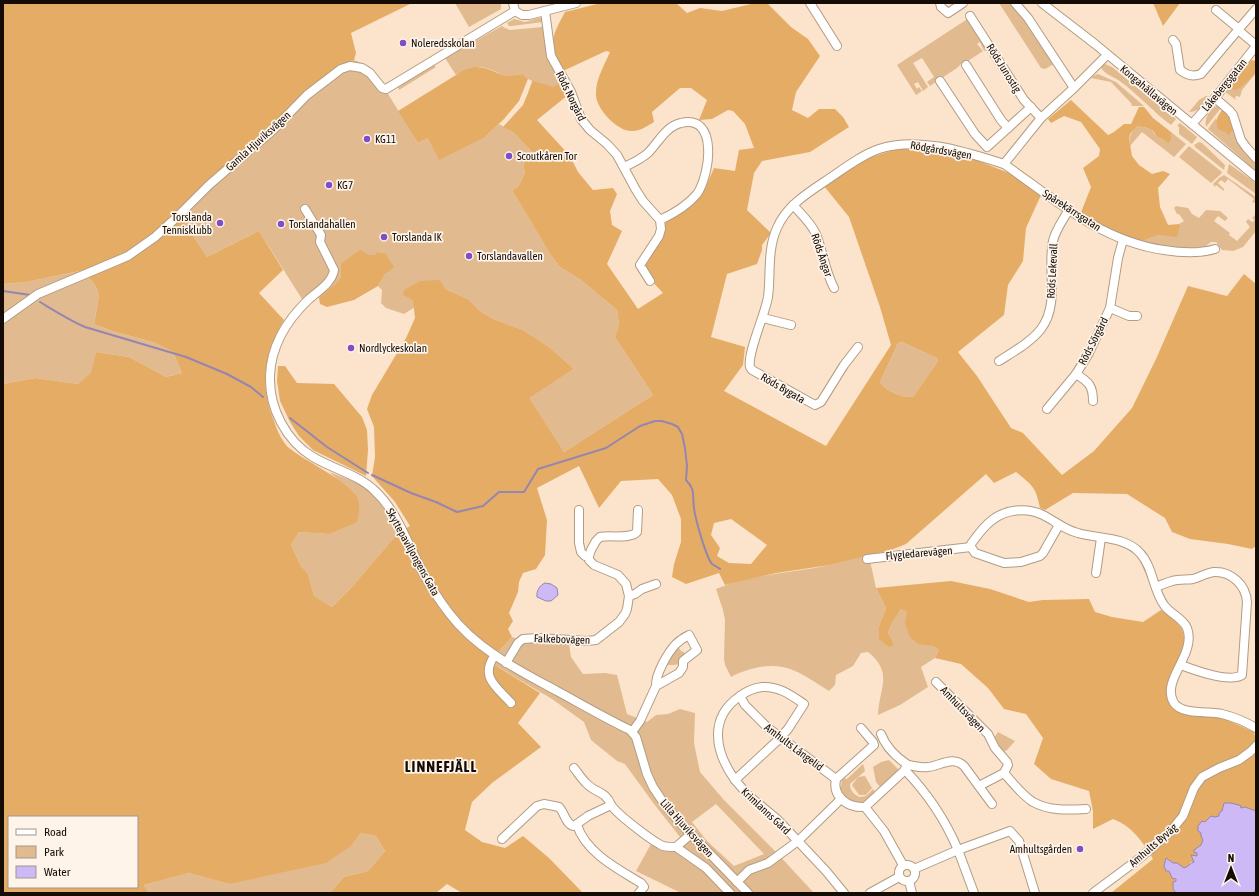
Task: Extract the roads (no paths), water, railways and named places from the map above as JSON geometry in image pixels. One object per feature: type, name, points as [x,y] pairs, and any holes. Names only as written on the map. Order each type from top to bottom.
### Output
[{"type":"street","points":[[513,3],[515,11],[522,15],[529,15],[576,3]]},
{"type":"street","points":[[810,3],[837,46]]},
{"type":"street","points":[[940,3],[941,7],[948,13],[963,3]]},
{"type":"street","points":[[1015,3],[1028,18],[1074,88]]},
{"type":"street","name":"Kongahällavägen","points":[[1042,3],[1256,177]]},
{"type":"street","points":[[1173,40],[1176,44],[1180,70],[1191,76],[1196,76],[1201,74],[1256,9]]},
{"type":"street","name":"Röds Norgård","points":[[545,10],[551,56],[571,92],[581,119],[590,130],[614,151],[643,201],[660,220]]},
{"type":"street","points":[[1216,10],[1256,45]]},
{"type":"street","name":"Gamla Hjuviksvägen","points":[[3,319],[38,294],[128,256],[146,244],[178,216],[209,184],[273,130],[307,96],[341,69],[350,66],[362,68],[370,73],[382,88],[386,89],[515,11]]},
{"type":"street","name":"Röds Junostig","points":[[970,16],[1024,100],[1041,118]]},
{"type":"street","name":"Låkebergsgatan","points":[[1192,124],[1215,98],[1256,45]]},
{"type":"street","points":[[1004,164],[1041,118],[1107,55]]},
{"type":"street","points":[[966,65],[1000,120],[1008,128]]},
{"type":"street","points":[[940,81],[975,134],[987,147],[1030,107]]},
{"type":"street","points":[[1215,98],[1233,115],[1241,140],[1256,158]]},
{"type":"street","points":[[624,167],[639,160],[670,128],[677,124],[688,122],[695,124],[706,133],[709,149],[708,162],[707,172],[702,183],[697,193],[690,201],[672,214],[660,220],[661,229],[659,236],[640,265],[650,281]]},
{"type":"street","name":"Rödgårdsvägen","points":[[750,367],[750,359],[763,318],[768,296],[770,259],[774,234],[779,222],[786,213],[793,205],[808,193],[859,159],[878,150],[896,145],[919,144],[972,155],[1004,164]]},
{"type":"street","name":"Spårekärrsgatan","points":[[1004,164],[1068,211],[1123,240],[1156,249],[1192,253],[1215,249]]},
{"type":"street","name":"Röds Ängar","points":[[793,205],[810,224],[817,236],[828,276],[834,288]]},
{"type":"street","name":"Skyttepaviljongens Gata","points":[[305,209],[321,235],[320,242],[334,270],[332,278],[308,300],[291,319],[280,337],[273,354],[270,376],[271,396],[276,412],[288,433],[303,450],[313,457],[356,477],[374,490],[383,500],[402,528],[422,571],[436,595],[457,623],[477,642],[506,663],[632,732]]},
{"type":"street","name":"Röds Lekevall","points":[[999,361],[1029,340],[1041,329],[1045,322],[1051,298],[1051,253],[1053,239],[1068,211]]},
{"type":"street","name":"Röds Sörgård","points":[[1047,409],[1076,374],[1089,353],[1110,308],[1118,258],[1123,240]]},
{"type":"street","name":"Röds Sörgård","points":[[1110,308],[1129,316],[1137,316]]},
{"type":"street","points":[[763,318],[791,325]]},
{"type":"street","name":"Röds Bygata","points":[[750,367],[786,390],[815,405],[821,402],[844,365],[858,346]]},
{"type":"street","name":"Röds Sörgård","points":[[1076,374],[1092,388],[1093,402]]},
{"type":"street","points":[[579,510],[579,543],[581,552],[585,556],[589,556]]},
{"type":"street","points":[[638,510],[637,532],[635,535],[600,537],[594,544],[589,556],[591,563],[594,566],[618,575],[623,579],[629,596],[656,584]]},
{"type":"street","points":[[1059,525],[1040,556],[1021,562],[1004,563],[976,553],[971,547],[971,544],[993,520],[1008,512],[1019,510],[1042,515],[1077,533],[1126,543],[1141,553],[1147,563],[1164,606],[1187,627],[1189,644],[1170,688],[1172,698],[1177,707],[1190,711],[1214,712],[1245,722],[1256,728]]},
{"type":"street","points":[[1096,573],[1101,538]]},
{"type":"street","name":"Flygledarevägen","points":[[867,559],[971,547]]},
{"type":"street","points":[[1156,587],[1177,580],[1193,579],[1208,573],[1220,572],[1233,577],[1246,592],[1247,602],[1242,675],[1238,677],[1216,675],[1181,665]]},
{"type":"street","name":"Falkebovägen","points":[[506,663],[518,643],[523,639],[538,638],[587,641],[600,639],[625,614],[629,596]]},
{"type":"street","points":[[632,732],[640,721],[656,686],[656,681],[664,662],[675,645],[689,634],[697,650],[683,661],[683,668],[679,673],[656,686]]},
{"type":"street","points":[[495,655],[489,663],[488,671],[491,681],[511,702]]},
{"type":"street","name":"Amhultsvägen","points":[[936,682],[988,734],[995,748],[1007,762],[1008,765],[1004,773]]},
{"type":"street","points":[[735,780],[788,729],[804,704],[782,690],[769,686],[752,688],[737,697]]},
{"type":"street","name":"Amhults Långelid","points":[[737,697],[778,739],[836,779]]},
{"type":"street","name":"Krimlanns Gård","points":[[737,697],[727,706],[722,714],[719,724],[718,746],[725,764],[735,780],[748,795],[777,818],[826,871],[844,893]]},
{"type":"street","points":[[861,728],[874,745],[836,779],[836,791],[841,799],[848,805],[864,807],[907,767],[929,767],[948,761],[958,761],[964,766],[992,804]]},
{"type":"street","name":"Lilla Hjuviksvägen","points":[[632,732],[637,739],[645,769],[653,787],[665,805],[748,893]]},
{"type":"street","points":[[881,734],[887,747],[907,767],[927,793],[951,832],[974,893]]},
{"type":"street","name":"Amhults Byväg","points":[[1093,893],[1138,859],[1170,832],[1183,816],[1194,788],[1202,777],[1239,760],[1256,746]]},
{"type":"street","points":[[574,768],[591,788],[606,796],[611,805],[620,815],[658,843],[666,847],[676,847],[706,868],[730,893]]},
{"type":"street","points":[[979,786],[1004,773],[1027,797],[1040,805],[1059,809],[1086,809]]},
{"type":"street","points":[[737,882],[749,870],[768,863],[798,842],[841,799]]},
{"type":"street","points":[[502,839],[533,808],[540,805],[559,806],[570,825],[574,826],[578,825],[588,816],[611,805]]},
{"type":"street","points":[[864,807],[884,831],[903,866]]},
{"type":"street","points":[[578,825],[584,839],[594,850],[607,861],[641,883],[644,888],[639,893]]},
{"type":"street","points":[[914,869],[958,850],[1010,831],[1021,846],[1035,893]]},
{"type":"street","points":[[676,847],[691,834]]},
{"type":"street","points":[[899,876],[899,871],[903,866],[909,865],[914,869]]},
{"type":"street","points":[[899,876],[903,880],[909,881],[914,877],[914,869]]},
{"type":"street","points":[[870,893],[899,876]]},
{"type":"street","points":[[909,881],[912,893]]},
{"type":"water","points":[[545,583],[551,584],[557,588],[558,595],[551,601],[546,601],[537,597],[539,588]]},
{"type":"water","points":[[1224,803],[1240,805],[1241,808],[1245,807],[1256,811],[1256,889],[1253,893],[1176,893],[1173,889],[1173,882],[1176,881],[1176,879],[1172,878],[1169,871],[1166,871],[1164,866],[1166,858],[1184,868],[1194,862],[1191,855],[1197,856],[1197,853],[1194,852],[1194,850],[1201,845],[1203,840],[1201,833],[1198,831],[1198,826],[1202,821],[1205,822],[1211,816],[1219,816]]},
{"type":"waterway","points":[[3,291],[30,295]]},
{"type":"waterway","points":[[40,302],[85,327],[186,357],[227,374],[251,387],[263,397]]},
{"type":"waterway","points":[[290,418],[327,447],[368,473]]},
{"type":"waterway","points":[[372,475],[457,512],[483,506],[499,492],[524,492],[538,469],[606,448],[640,426],[655,421],[662,421],[678,427],[682,434],[687,466],[686,480],[693,493],[694,508],[704,546],[712,564],[720,569]]},
{"type":"place","name":"Noleredsskolan","points":[[403,43]]},
{"type":"place","name":"KG11","points":[[367,139]]},
{"type":"place","name":"Scoutkåren Tor","points":[[509,156]]},
{"type":"place","name":"KG7","points":[[329,185]]},
{"type":"place","name":"Torslanda Tennisklubb","points":[[220,223]]},
{"type":"place","name":"Torslandahallen","points":[[281,224]]},
{"type":"place","name":"Torslanda IK","points":[[384,237]]},
{"type":"place","name":"Torslandavallen","points":[[469,256]]},
{"type":"place","name":"Nordlyckeskolan","points":[[351,348]]},
{"type":"place","name":"Amhultsgården","points":[[1080,849]]},
{"type":"district","name":"LINNEFJÄLL","points":[[441,766]]}]
